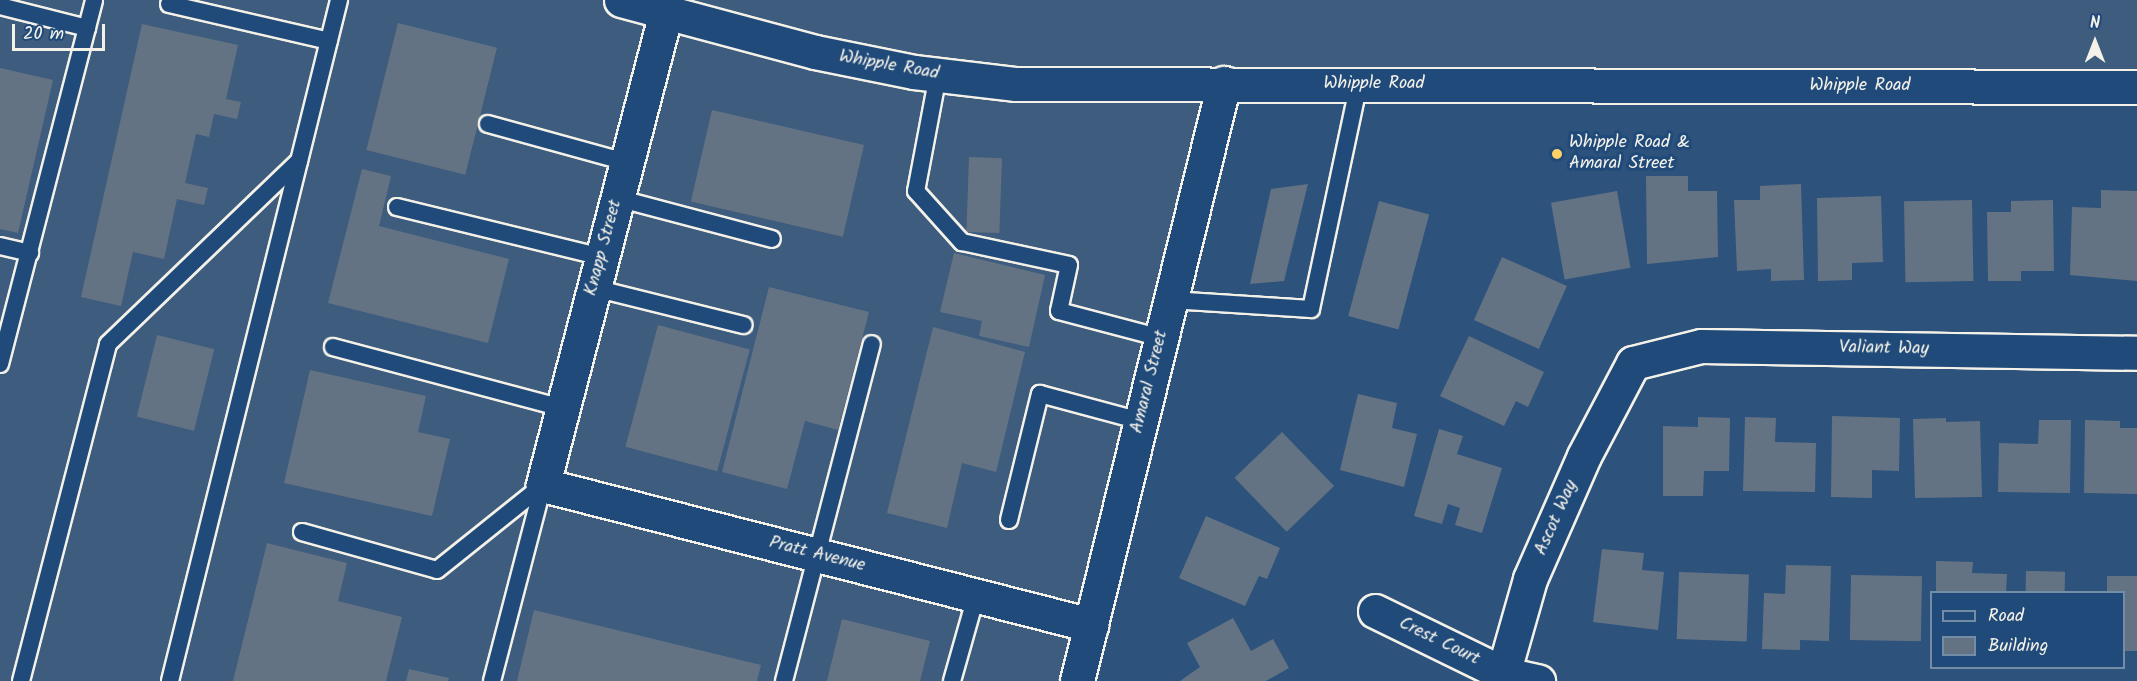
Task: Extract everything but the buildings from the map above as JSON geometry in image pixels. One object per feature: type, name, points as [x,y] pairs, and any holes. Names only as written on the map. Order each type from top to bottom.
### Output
[{"type":"street","name":"Whipple Road","points":[[621,0],[668,6],[815,52],[938,75],[1016,84],[2137,87]]},
{"type":"street","name":"Knapp Street","points":[[543,485],[668,6]]},
{"type":"street","name":"Amaral Street","points":[[1077,681],[1224,83]]},
{"type":"street","name":"Valiant Way","points":[[1634,363],[1701,346],[2137,353]]},
{"type":"street","name":"Ascot Way","points":[[1503,677],[1530,579],[1584,456],[1634,363]]},
{"type":"street","name":"Pratt Avenue","points":[[543,485],[1091,625]]},
{"type":"street","name":"Crest Court","points":[[1375,611],[1503,677],[1538,681]]},
{"type":"lane","points":[[0,364],[94,0]]},
{"type":"lane","points":[[170,681],[339,0]]},
{"type":"lane","points":[[169,4],[329,41]]},
{"type":"lane","points":[[0,6],[87,28]]},
{"type":"lane","points":[[938,75],[916,191],[962,242],[1069,265],[1059,311],[1161,338]]},
{"type":"lane","points":[[1171,300],[1311,309],[1359,84]]},
{"type":"lane","points":[[488,124],[626,162]]},
{"type":"lane","points":[[21,681],[108,344],[299,160]]},
{"type":"lane","points":[[617,198],[772,239]]},
{"type":"lane","points":[[397,207],[602,257]]},
{"type":"lane","points":[[0,246],[30,254]]},
{"type":"lane","points":[[594,288],[743,325]]},
{"type":"lane","points":[[784,681],[872,344]]},
{"type":"lane","points":[[333,347],[563,408]]},
{"type":"lane","points":[[1009,520],[1040,394],[1141,421]]},
{"type":"lane","points":[[302,532],[436,570],[543,485]]},
{"type":"lane","points":[[492,681],[543,485]]},
{"type":"lane","points":[[952,681],[976,596]]},
{"type":"shaded area","points":[[0,0],[2137,0],[2137,87],[1224,83],[1077,681],[0,681]]},
{"type":"place","name":"Whipple Road & Amaral Street","points":[[1557,154]]}]
